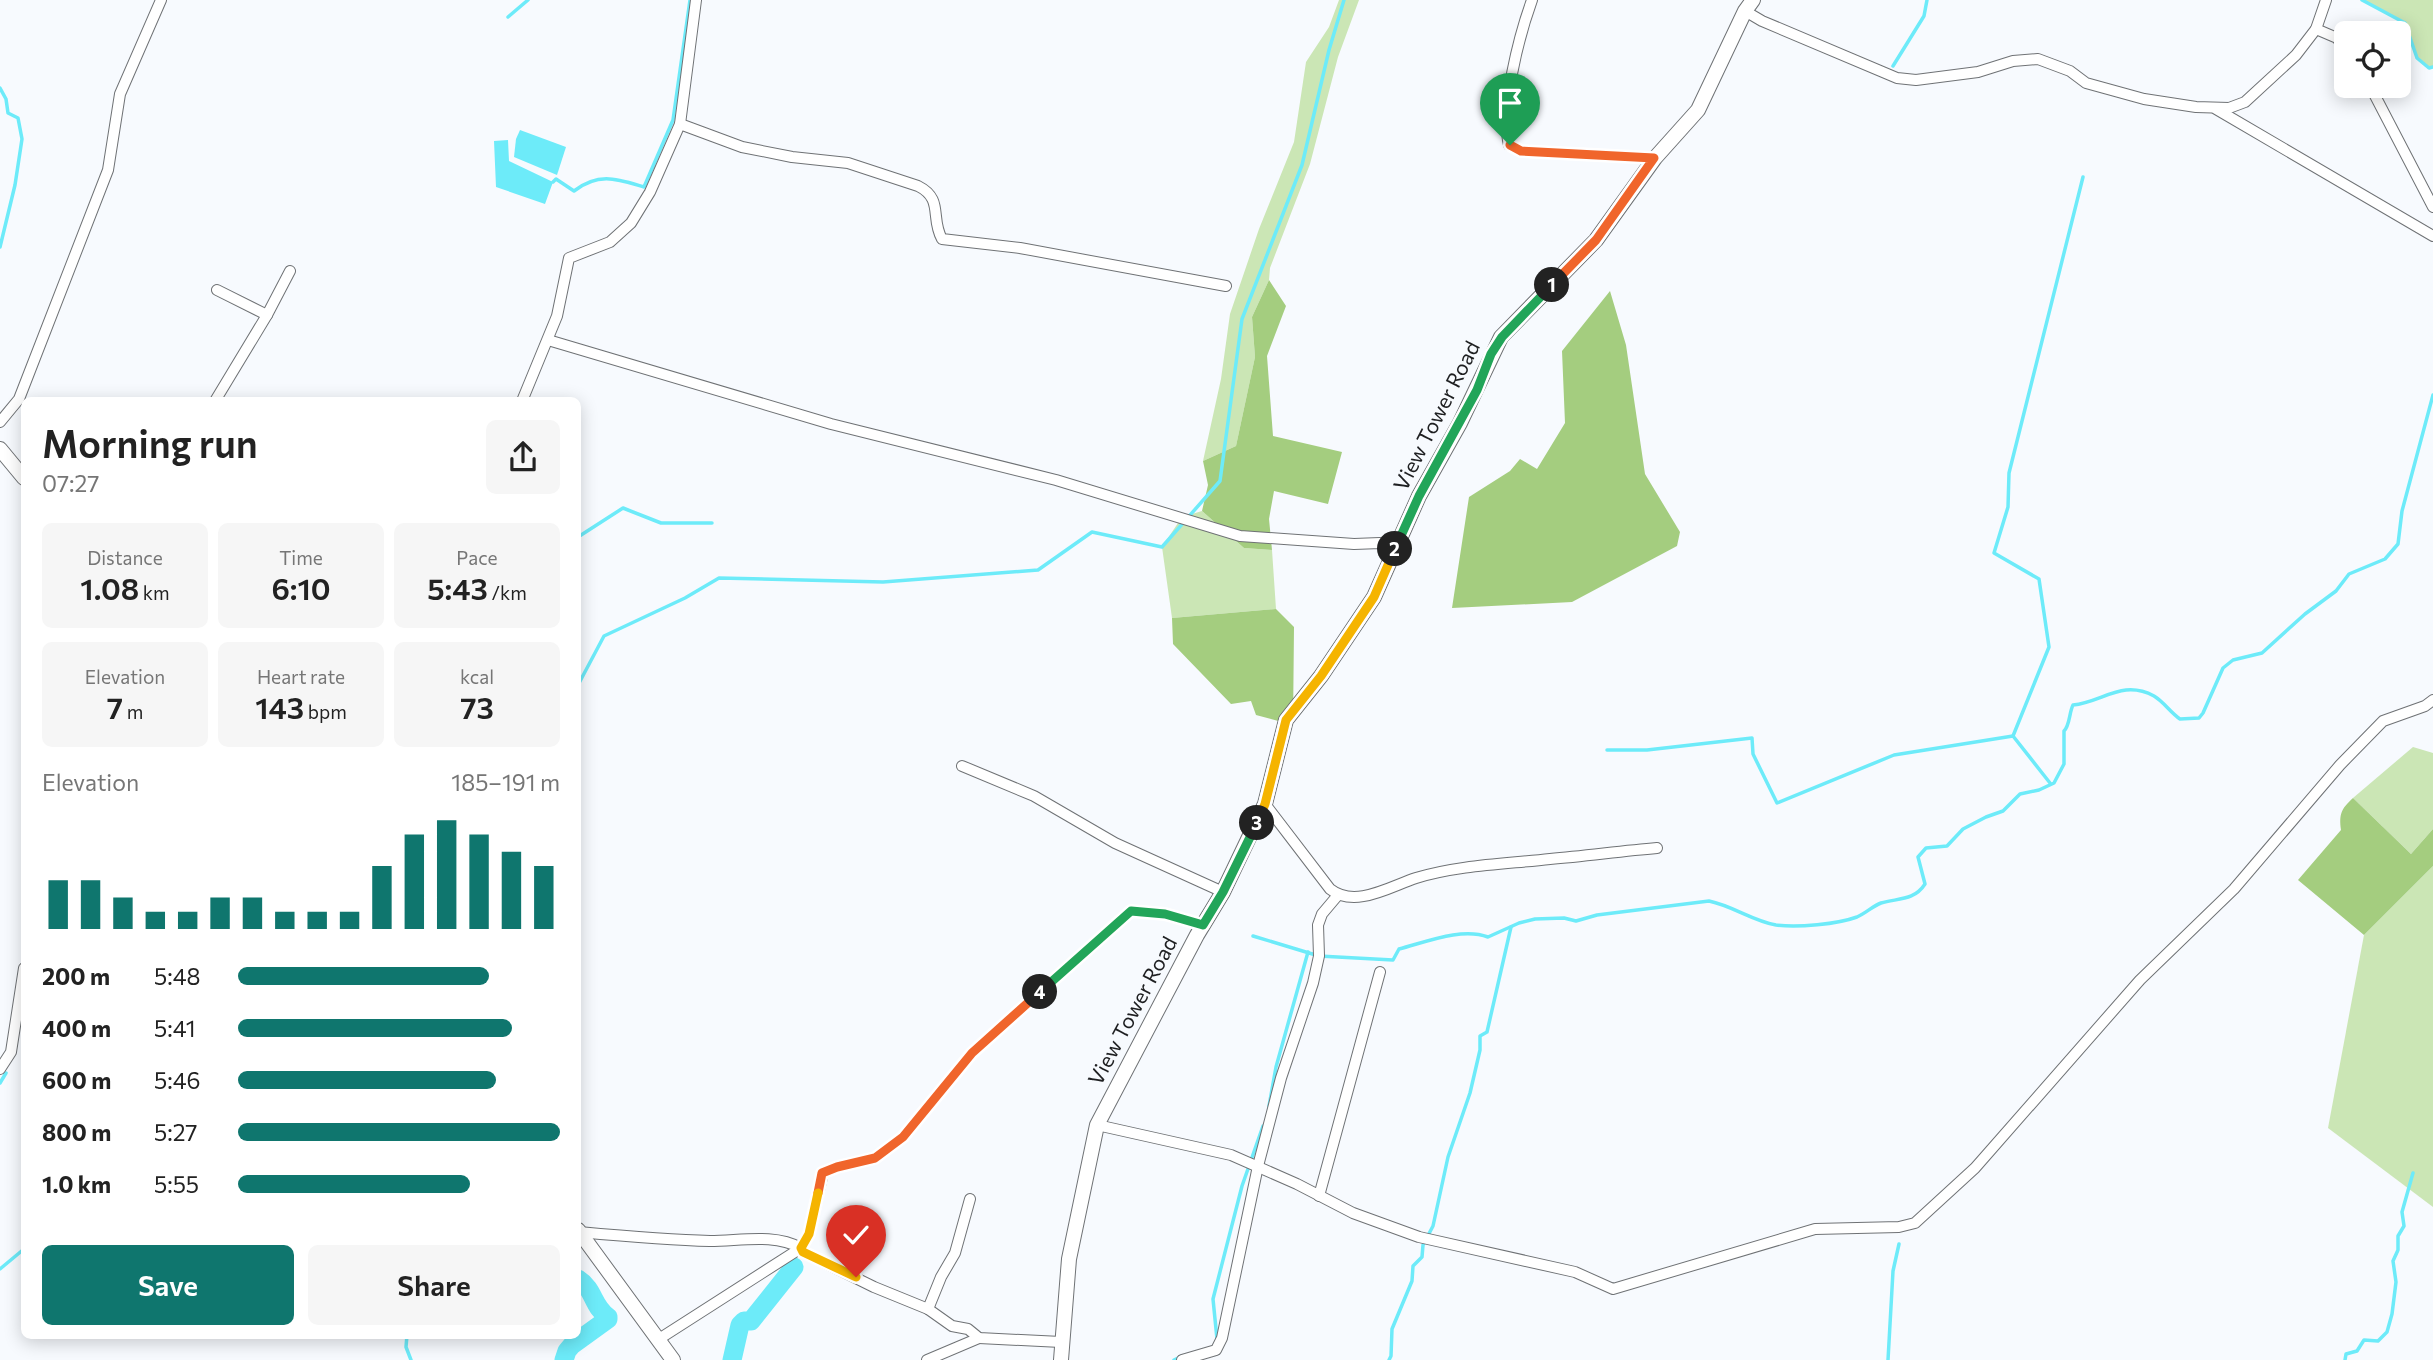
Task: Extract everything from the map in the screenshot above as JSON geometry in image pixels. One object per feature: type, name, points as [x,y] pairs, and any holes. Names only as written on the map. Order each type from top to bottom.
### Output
[{"type":"street","points":[[0,422],[19,399],[108,170],[120,94],[161,0]]},
{"type":"street","points":[[524,397],[557,316],[569,258],[610,242],[631,223],[650,192],[680,124],[696,0]]},
{"type":"street","points":[[1532,0],[1507,103],[1506,131],[1510,145],[1521,151],[1654,158]]},
{"type":"street","points":[[1749,6],[1762,21],[1897,78],[1916,80],[1978,72],[2013,61],[2038,59],[2070,71],[2087,83],[2144,99],[2196,107],[2230,108],[2245,102],[2296,55],[2316,29],[2326,0]]},
{"type":"street","name":"View Tower Road","points":[[1061,1360],[1069,1259],[1097,1125],[1223,892],[1265,804],[1286,720],[1321,676],[1374,597],[1419,496],[1477,390],[1491,354],[1502,337],[1596,240],[1654,158],[1698,110],[1749,6]]},
{"type":"street","points":[[2316,29],[2334,37]]},
{"type":"street","points":[[2376,98],[2433,207]]},
{"type":"street","points":[[2214,108],[2433,236]]},
{"type":"street","points":[[680,124],[742,147],[792,157],[848,163],[918,186],[929,191],[933,198],[937,231],[942,239],[1020,248],[1226,286]]},
{"type":"street","points":[[217,397],[290,271]]},
{"type":"street","points":[[217,289],[267,315]]},
{"type":"street","points":[[548,340],[831,424],[972,457],[1240,536],[1354,544],[1380,543],[1395,549]]},
{"type":"street","points":[[0,449],[21,474]]},
{"type":"street","points":[[1097,1125],[1231,1155],[1353,1213],[1419,1237],[1574,1272],[1613,1289],[1815,1229],[1899,1227],[1914,1223],[1975,1168],[2140,980],[2234,889],[2340,765],[2383,721],[2425,706],[2433,700]]},
{"type":"street","points":[[961,766],[1034,796],[1115,843],[1223,892]]},
{"type":"street","points":[[1265,804],[1330,889],[1346,897],[1374,894],[1416,878],[1477,866],[1657,848]]},
{"type":"street","points":[[1182,1360],[1216,1350],[1222,1338],[1258,1166],[1281,1078],[1313,983],[1319,956],[1318,925],[1322,914],[1338,895]]},
{"type":"street","points":[[659,1339],[801,1248],[809,1234],[822,1173],[875,1158],[903,1137],[972,1053],[1131,911],[1165,914],[1203,925]]},
{"type":"street","points":[[1319,1196],[1380,972]]},
{"type":"street","points":[[0,1069],[11,1052],[21,987]]},
{"type":"street","points":[[928,1310],[941,1277],[955,1253],[970,1199]]},
{"type":"street","points":[[581,1231],[711,1241],[788,1241],[803,1252],[874,1287],[928,1310],[952,1326],[968,1329],[979,1338]]},
{"type":"street","points":[[581,1235],[673,1360]]},
{"type":"street","points":[[927,1360],[979,1338],[1062,1342]]},
{"type":"green space","points":[[1339,0],[1359,0],[1338,57],[1310,164],[1270,268],[1269,280],[1252,317],[1255,357],[1236,446],[1203,461],[1221,379],[1230,314],[1259,229],[1294,142],[1306,62],[1329,27]]},
{"type":"green space","points":[[2362,0],[2433,0],[2433,67],[2429,68],[2417,58],[2411,40],[2411,21],[2401,21]]},
{"type":"green space","points":[[1269,280],[1286,306],[1267,356],[1273,436],[1342,452],[1328,504],[1274,491],[1269,519],[1272,550],[1244,548],[1202,511],[1208,485],[1203,461],[1236,446],[1255,357],[1252,317]]},
{"type":"green space","points":[[1610,291],[1626,345],[1645,474],[1680,532],[1677,546],[1572,602],[1452,608],[1469,497],[1510,471],[1520,459],[1537,469],[1565,423],[1562,351]]},
{"type":"green space","points":[[1202,511],[1244,548],[1272,550],[1276,609],[1172,618],[1162,547],[1182,517]]},
{"type":"green space","points":[[1276,609],[1294,627],[1293,725],[1256,715],[1251,701],[1231,704],[1173,644],[1172,618]]},
{"type":"green space","points":[[2413,747],[2433,753],[2433,829],[2411,854],[2353,798]]},
{"type":"green space","points":[[2353,798],[2411,854],[2433,829],[2433,866],[2364,935],[2298,880],[2341,830],[2342,812]]},
{"type":"green space","points":[[2433,866],[2433,1207],[2328,1128],[2364,935]]},
{"type":"water","points":[[520,130],[566,147],[557,175],[514,157]]},
{"type":"water","points":[[508,140],[509,161],[553,182],[545,204],[496,187],[494,141]]},
{"type":"waterway","points":[[508,17],[528,0]]},
{"type":"waterway","points":[[553,182],[556,179],[574,191],[600,179],[644,187],[673,120],[690,0]]},
{"type":"waterway","points":[[581,679],[604,636],[685,598],[719,578],[883,582],[1038,570],[1092,532],[1162,547],[1220,481],[1242,319],[1302,165],[1329,50],[1344,0]]},
{"type":"waterway","points":[[1893,66],[1924,16],[1927,0]]},
{"type":"waterway","points":[[2362,0],[2405,23],[2417,58],[2429,68],[2433,67]]},
{"type":"waterway","points":[[0,88],[6,99],[8,113],[18,118],[22,139],[15,185],[0,247]]},
{"type":"waterway","points":[[2013,736],[2049,647],[2039,579],[1994,553],[2008,507],[2009,473],[2083,177]]},
{"type":"waterway","points":[[1253,936],[1319,956],[1393,960],[1399,949],[1432,939],[1467,934],[1488,937],[1535,919],[1564,918],[1576,921],[1597,915],[1709,901],[1768,923],[1806,926],[1849,919],[1881,903],[1911,896],[1925,884],[1918,857],[1926,848],[1947,846],[1963,829],[2003,811],[2020,794],[2054,783],[2064,764],[2064,731],[2073,705],[2122,691],[2143,691],[2161,701],[2180,719],[2199,718],[2223,668],[2233,660],[2262,653],[2305,614],[2336,591],[2349,574],[2385,559],[2398,544],[2402,511],[2433,395]]},
{"type":"waterway","points":[[581,535],[623,508],[661,523],[712,523]]},
{"type":"waterway","points":[[1607,750],[1647,750],[1752,738],[1753,754],[1777,803],[1894,755],[2013,736],[2050,783]]},
{"type":"waterway","points":[[1389,1360],[1392,1329],[1412,1281],[1413,1266],[1422,1257],[1423,1245],[1433,1226],[1448,1157],[1470,1093],[1480,1050],[1480,1036],[1487,1032],[1511,927]]},
{"type":"waterway","points":[[1269,1106],[1276,1067],[1308,952]]},
{"type":"waterway","points":[[0,1083],[6,1073]]},
{"type":"waterway","points":[[1217,1339],[1213,1299],[1242,1186],[1263,1126]]},
{"type":"waterway","points":[[2345,1360],[2346,1354],[2357,1351],[2364,1340],[2378,1341],[2387,1332],[2396,1282],[2393,1261],[2398,1250],[2398,1236],[2404,1226],[2402,1212],[2413,1173]]},
{"type":"waterway","points":[[1888,1360],[1893,1271],[1899,1244]]},
{"type":"waterway","points":[[0,1269],[21,1252]]},
{"type":"waterway","points":[[732,1360],[740,1325],[744,1321],[751,1321],[794,1267]]},
{"type":"waterway","points":[[581,1281],[608,1319],[581,1338]]},
{"type":"waterway","points":[[407,1339],[406,1347],[411,1360]]},
{"type":"waterway","points":[[564,1360],[567,1351],[580,1339]]},
{"type":"waterway","points":[[1174,1360],[1182,1356]]},
{"type":"route","points":[[856,1277],[803,1252],[801,1248],[809,1234],[822,1173],[875,1158],[903,1137],[972,1053],[1131,911],[1165,914],[1203,925],[1223,892],[1265,804],[1286,720],[1321,676],[1374,597],[1419,496],[1460,424],[1491,354],[1502,337],[1596,240],[1654,158],[1521,151],[1510,145]]}]
